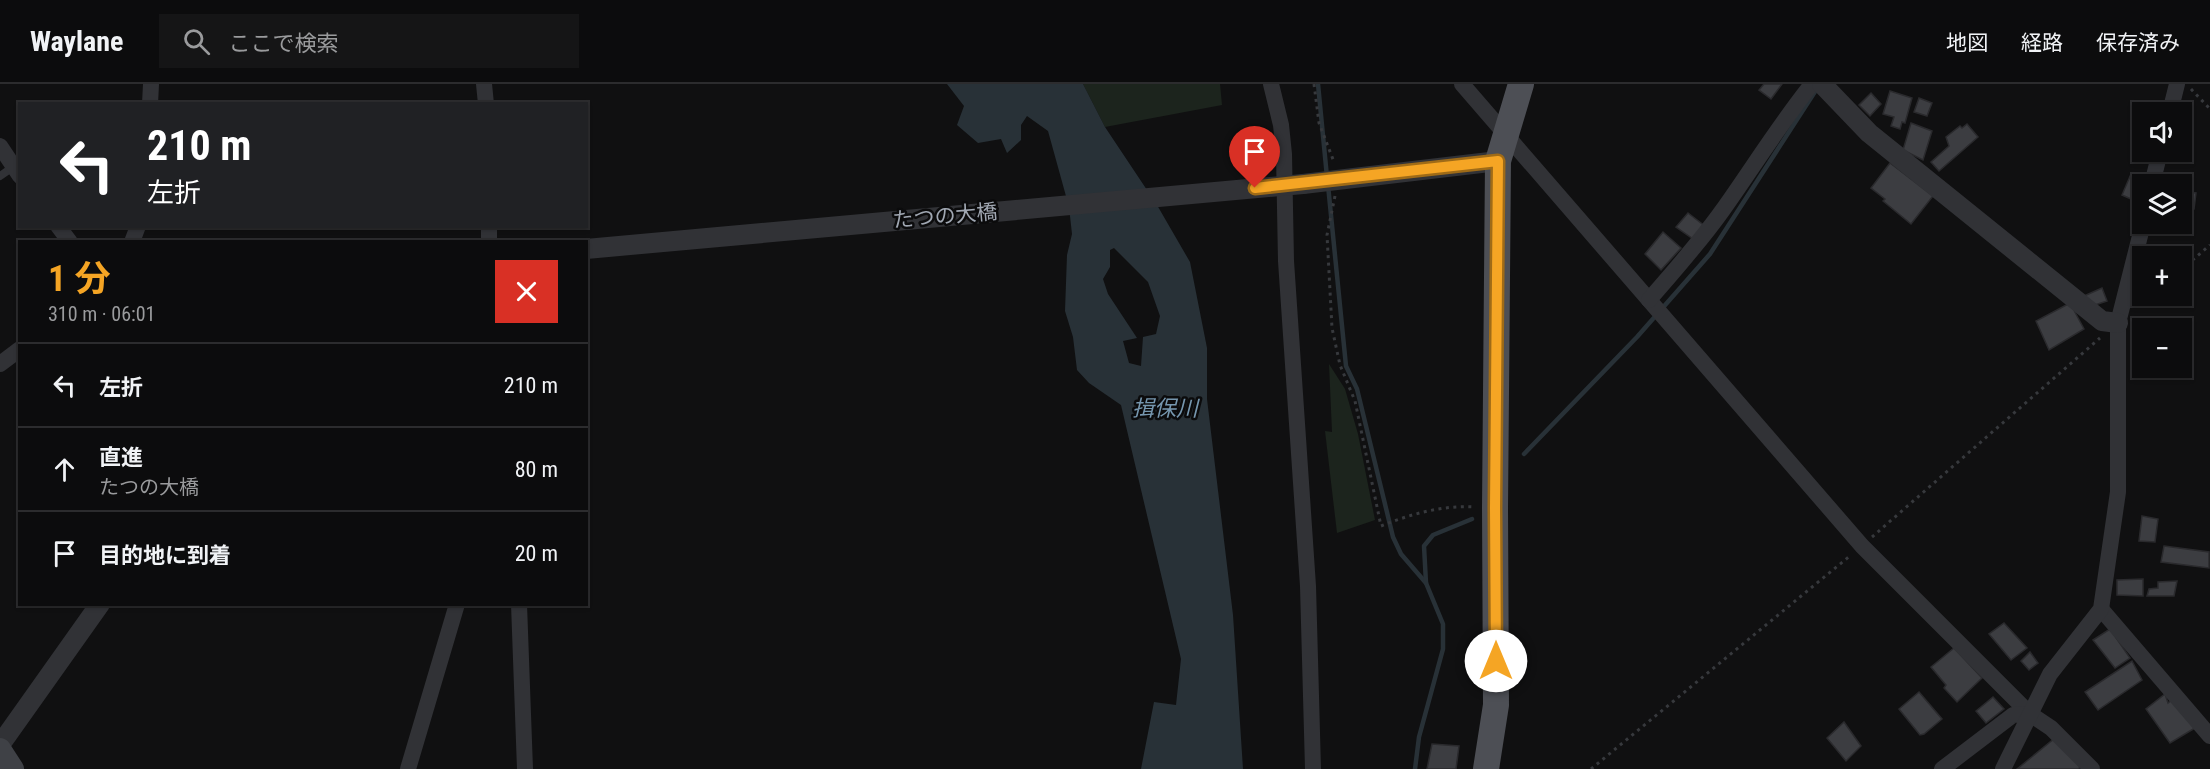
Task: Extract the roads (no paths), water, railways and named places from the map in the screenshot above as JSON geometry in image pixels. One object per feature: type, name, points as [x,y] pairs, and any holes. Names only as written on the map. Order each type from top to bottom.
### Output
[{"type":"main road","points":[[1486,769],[1496,705],[1498,161],[1521,84]]},
{"type":"main road","points":[[0,747],[13,769]]},
{"type":"street","points":[[150,102],[151,84]]},
{"type":"street","points":[[484,84],[486,102]]},
{"type":"street","points":[[1271,84],[1281,125]]},
{"type":"street","points":[[1283,84],[1281,125],[1286,191],[1286,261],[1308,586],[1313,769]]},
{"type":"street","points":[[1462,84],[1862,546],[2030,714],[2051,728],[2092,769]]},
{"type":"street","points":[[2172,102],[2177,84]]},
{"type":"street","points":[[1649,300],[1684,260],[1720,213],[1790,111],[1824,86],[1869,133],[2092,313],[2102,321],[2118,322]]},
{"type":"street","points":[[0,146],[11,173]]},
{"type":"street","name":"たつの大橋","points":[[588,249],[1303,184],[1498,161]]},
{"type":"street","points":[[2003,769],[2050,674],[2101,609],[2118,492],[2118,322],[2140,234]]},
{"type":"street","points":[[0,364],[18,350]]},
{"type":"street","points":[[0,747],[99,606]]},
{"type":"street","points":[[408,769],[456,606]]},
{"type":"street","points":[[519,606],[525,769]]},
{"type":"street","points":[[2101,609],[2210,736]]},
{"type":"street","points":[[1942,769],[2013,715],[2030,714]]},
{"type":"water","name":"揖保川","points":[[947,84],[1083,84],[1105,127],[1157,205],[1190,262],[1207,348],[1207,399],[1233,615],[1243,769],[1141,769],[1154,702],[1176,705],[1181,659],[1121,405],[1089,383],[1077,370],[1073,337],[1065,311],[1067,255],[1072,234],[1069,207],[1048,131],[1027,116],[1021,125],[1021,140],[1007,153],[1001,139],[978,143],[957,125],[964,106]],"holes":[[[1114,248],[1148,282],[1160,316],[1156,334],[1143,337],[1141,366],[1129,363],[1123,341],[1137,338],[1108,294],[1103,279],[1110,267],[1110,250]]]},
{"type":"waterway","points":[[1318,84],[1327,177]]},
{"type":"waterway","points":[[1524,454],[1637,337],[1710,254],[1818,87]]},
{"type":"waterway","points":[[1328,185],[1346,366],[1357,389],[1393,537],[1401,554],[1426,583]]},
{"type":"waterway","points":[[1415,769],[1419,737],[1443,649],[1443,624],[1426,583],[1424,546],[1433,535],[1472,519]]}]
